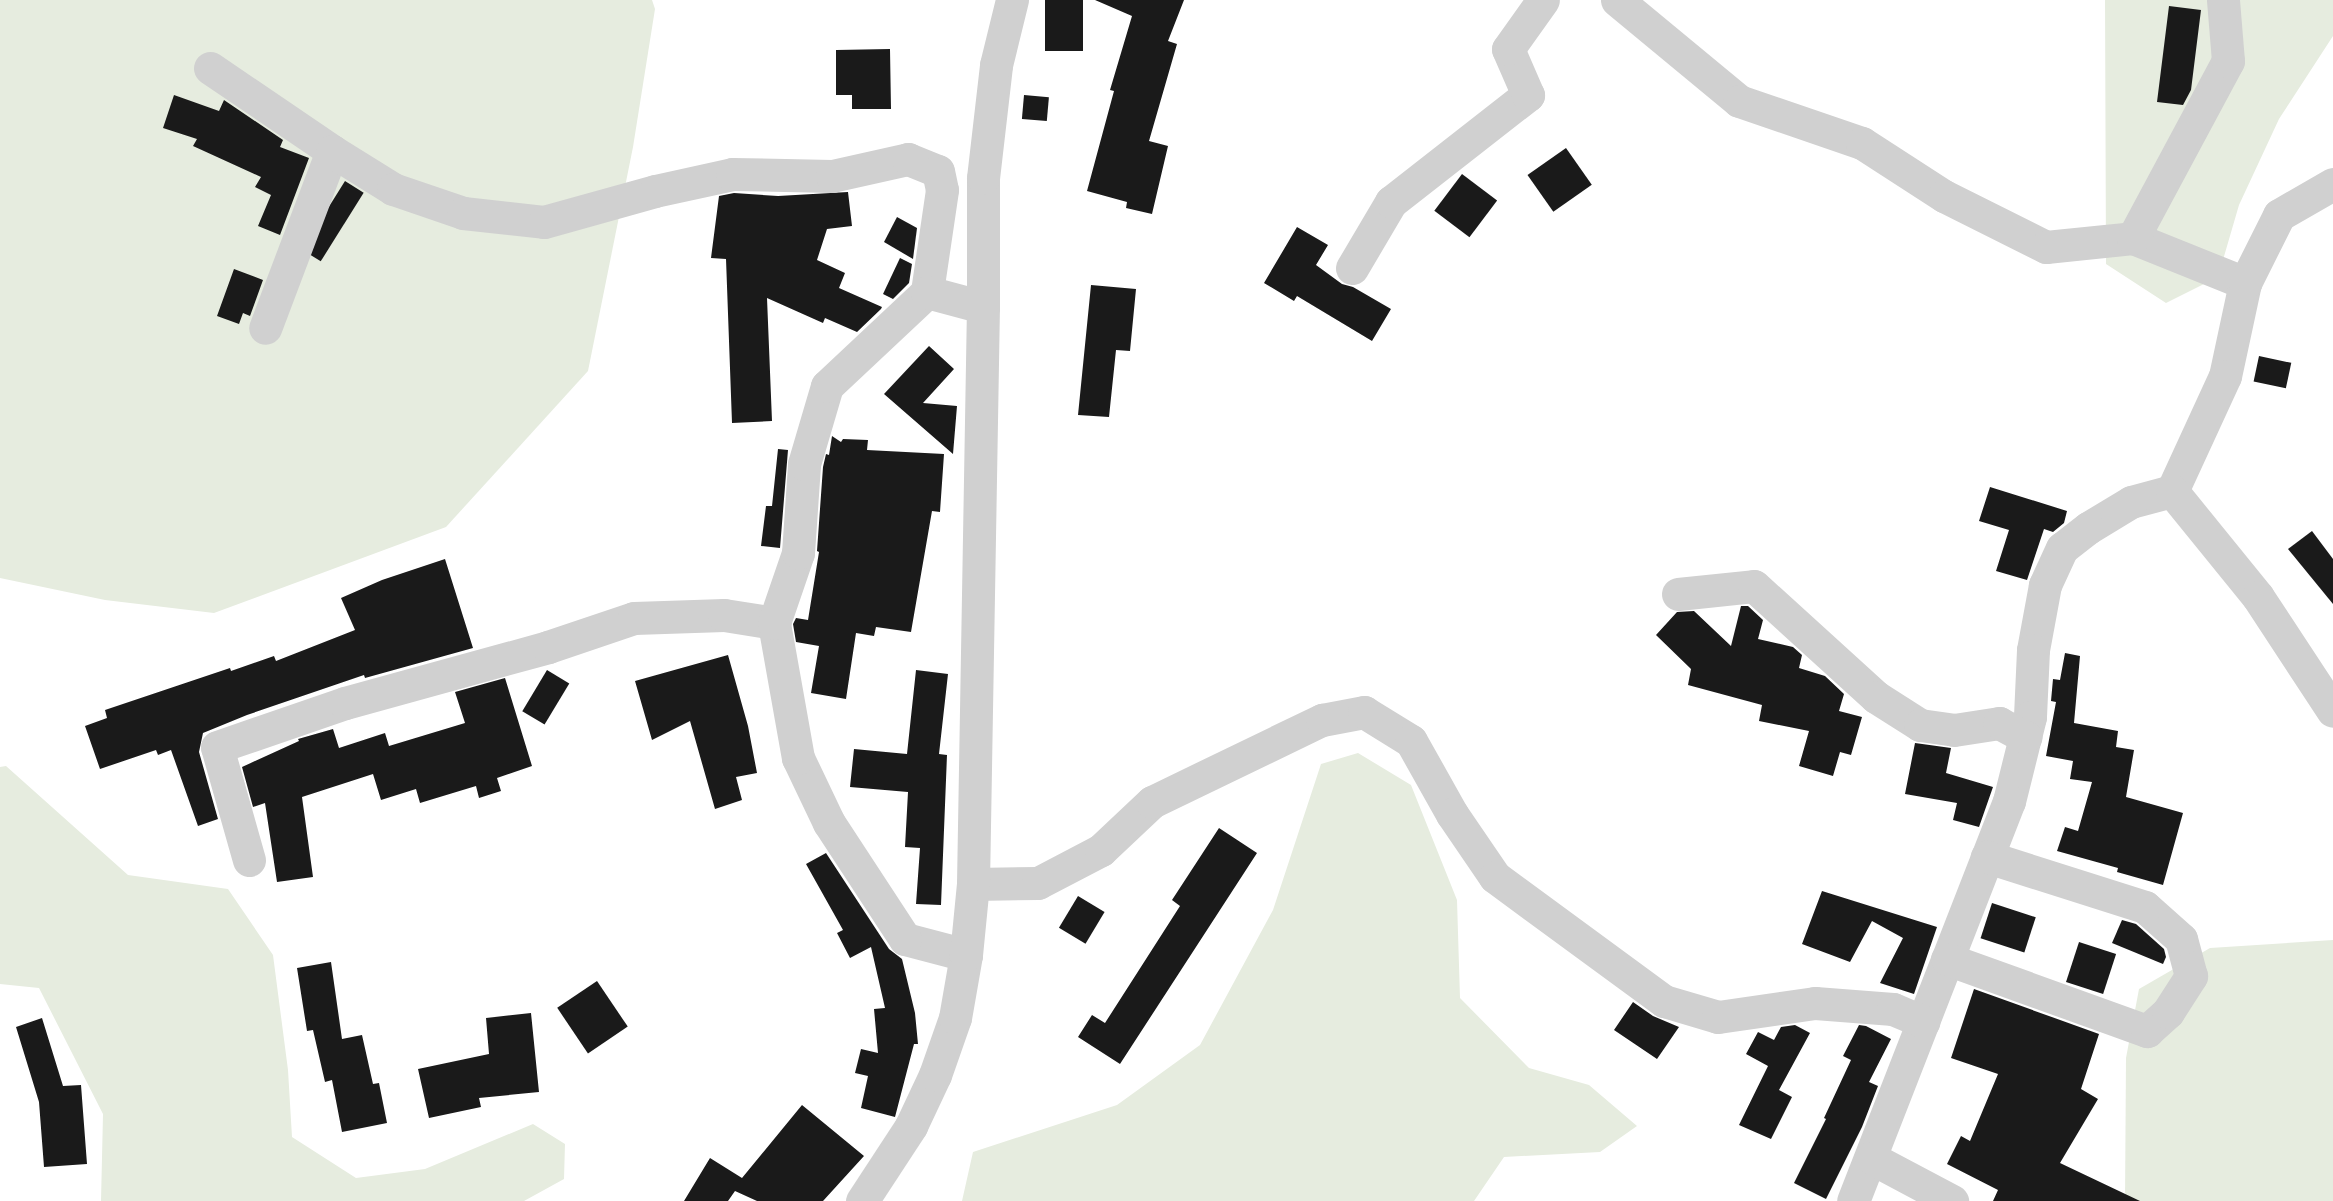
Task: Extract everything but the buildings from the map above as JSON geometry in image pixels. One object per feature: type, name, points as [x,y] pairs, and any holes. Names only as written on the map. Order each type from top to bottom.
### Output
[{"type":"street","points":[[862,1201],[910,1126],[935,1075],[955,1018],[966,955],[973,884],[983,307],[983,178],[996,64],[1012,0]]},
{"type":"street","points":[[1352,268],[1391,202],[1528,95],[1508,49],[1543,0]]},
{"type":"street","points":[[1617,0],[1739,101],[1862,143],[1944,196],[2046,247],[2133,238],[2245,283]]},
{"type":"street","points":[[2133,238],[2228,61],[2223,0]]},
{"type":"street","points":[[210,68],[332,151],[393,189],[463,213],[544,222],[655,191],[732,174],[832,176],[908,159],[938,171],[942,190],[927,292],[827,386],[804,464],[798,553],[774,623],[798,758],[829,823],[905,939],[966,955]]},
{"type":"street","points":[[265,328],[332,151]]},
{"type":"street","points":[[2172,491],[2225,376],[2245,283],[2279,214],[2333,184]]},
{"type":"street","points":[[927,292],[983,307]]},
{"type":"street","points":[[2172,491],[2258,597],[2333,711]]},
{"type":"street","points":[[1853,1201],[2009,801],[2030,717],[2033,650],[2045,585],[2062,548],[2131,502],[2172,491]]},
{"type":"street","points":[[1678,594],[1755,586],[1876,697],[1920,725],[1954,730],[1999,723],[2025,737]]},
{"type":"street","points":[[249,860],[217,747],[345,704],[548,647],[634,618],[724,615],[774,623]]},
{"type":"street","points":[[973,884],[1038,883],[1101,850],[1152,802],[1322,720],[1364,712],[1411,741],[1452,814],[1495,877],[1664,1001],[1718,1017],[1815,1003],[1893,1009],[1923,1022]]},
{"type":"street","points":[[1947,959],[2147,1031],[2168,1012],[2192,975],[2181,939],[2145,907],[1987,856]]},
{"type":"street","points":[[1871,1158],[1953,1201]]},
{"type":"shaded area","points":[[0,0],[652,0],[655,9],[633,147],[588,371],[446,527],[214,613],[105,600],[0,578]]},
{"type":"shaded area","points":[[2105,0],[2333,0],[2333,36],[2279,119],[2239,205],[2218,277],[2166,303],[2106,264]]},
{"type":"shaded area","points":[[1358,753],[1411,785],[1457,900],[1460,998],[1529,1068],[1589,1085],[1637,1126],[1600,1152],[1504,1157],[1474,1201],[962,1201],[973,1152],[1117,1105],[1200,1045],[1273,910],[1321,764]]},
{"type":"shaded area","points":[[6,766],[128,875],[228,889],[273,955],[288,1070],[292,1137],[356,1178],[425,1169],[533,1124],[565,1144],[564,1179],[524,1201],[101,1201],[103,1114],[39,988],[0,984],[0,767]]},
{"type":"shaded area","points":[[2333,940],[2333,1201],[2125,1201],[2126,1058],[2139,989],[2210,948]]}]
